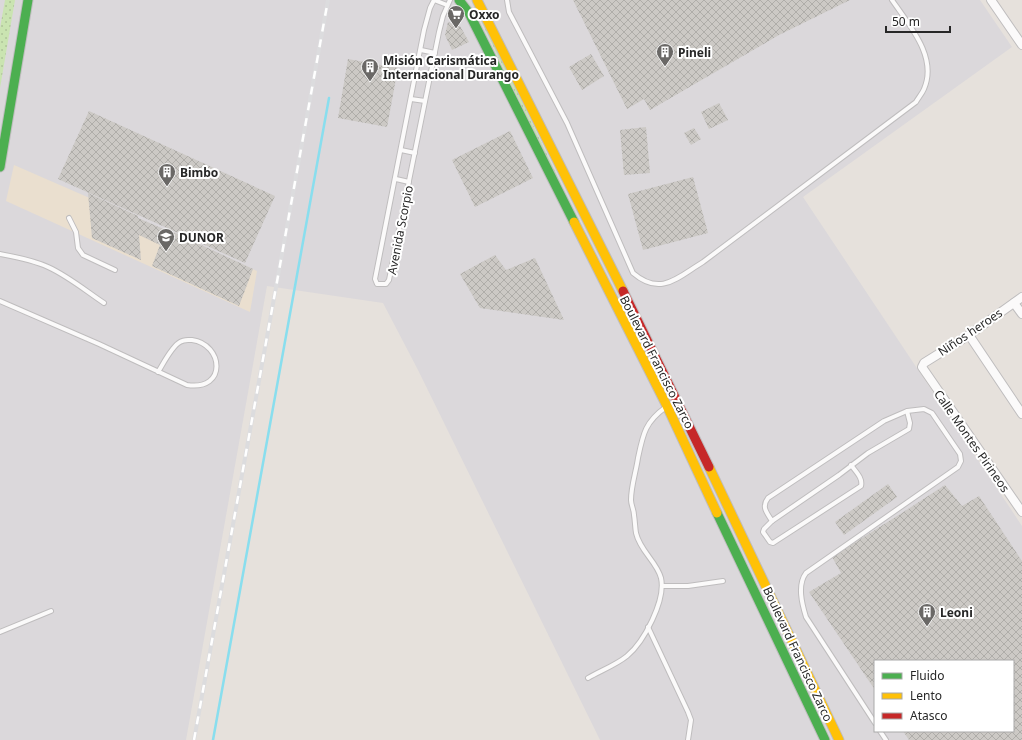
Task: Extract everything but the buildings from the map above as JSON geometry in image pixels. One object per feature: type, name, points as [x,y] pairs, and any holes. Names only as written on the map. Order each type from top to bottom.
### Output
[{"type":"main road","points":[[0,168],[28,0]]},
{"type":"main road","name":"Boulevard Francisco Zarco","points":[[459,0],[469,13],[684,442],[825,740]]},
{"type":"main road","name":"Boulevard Francisco Zarco","points":[[477,0],[574,191],[671,388],[839,740]]},
{"type":"main road","points":[[562,198],[574,191]]},
{"type":"main road","points":[[660,394],[671,388]]},
{"type":"main road","points":[[684,442],[694,437]]},
{"type":"main road","points":[[740,559],[750,554]]},
{"type":"street","points":[[991,0],[1022,45]]},
{"type":"street","name":"Niños heroes","points":[[923,369],[922,366],[924,363],[969,335],[1022,297]]},
{"type":"street","points":[[1014,303],[1022,314]]},
{"type":"street","points":[[969,335],[1022,414]]},
{"type":"street","name":"Calle Montes Pirineos","points":[[923,369],[1022,512]]},
{"type":"lane","name":"Avenida Scorpio","points":[[434,0],[430,8],[424,30],[402,150],[375,279],[377,284],[386,284],[389,280],[443,16],[450,0]]},
{"type":"lane","points":[[434,0],[447,6]]},
{"type":"lane","points":[[507,0],[509,12],[567,123],[633,273],[650,284],[658,285],[668,283],[703,262],[916,102],[924,91],[928,79],[928,68],[923,50],[917,38],[892,0]]},
{"type":"lane","points":[[421,50],[435,53]]},
{"type":"lane","points":[[412,99],[425,102]]},
{"type":"lane","points":[[402,150],[415,153]]},
{"type":"lane","points":[[396,179],[409,182]]},
{"type":"lane","points":[[69,218],[76,232],[80,252],[83,255],[115,270]]},
{"type":"lane","points":[[0,254],[46,266],[104,303]]},
{"type":"lane","points":[[0,301],[100,344],[158,372],[187,385],[200,386],[212,381],[215,376],[216,362],[210,348],[195,341],[185,340],[178,343],[158,372]]},
{"type":"lane","points":[[588,678],[626,657],[641,641],[660,598],[662,586],[661,577],[640,546],[636,533],[631,501],[641,442],[647,426],[658,412],[666,406]]},
{"type":"lane","points":[[772,521],[764,509],[764,504],[768,498],[884,421],[907,411],[924,409],[932,414],[960,454],[960,464],[806,573],[804,576],[802,584],[802,597],[806,617],[874,721]]},
{"type":"lane","points":[[851,466],[860,478],[862,483],[861,486],[773,543],[770,542],[763,532],[772,521],[868,453],[908,429],[910,423],[907,411]]},
{"type":"lane","points":[[662,586],[688,586],[723,581]]},
{"type":"lane","points":[[0,632],[51,611]]},
{"type":"lane","points":[[648,627],[691,720],[688,740]]},
{"type":"shaded area","points":[[0,0],[980,0],[1012,47],[803,197],[1022,526],[1022,740],[600,740],[418,370],[383,303],[267,286],[186,740],[0,740]]},
{"type":"shaded area","name":"DUNOR","points":[[14,165],[257,271],[250,312],[6,201]]},
{"type":"green space","points":[[5,0],[15,0],[0,88],[0,28]]},
{"type":"green space","points":[[474,6],[477,7],[561,184],[559,185]]},
{"type":"waterway","points":[[213,740],[329,98]]},
{"type":"railway","points":[[194,740],[328,0]]},
{"type":"traffic: fast","points":[[0,167],[28,0]]},
{"type":"traffic: fast","points":[[459,0],[469,13],[574,222]]},
{"type":"traffic: fast","points":[[717,513],[825,740]]},
{"type":"traffic: slow","points":[[477,0],[623,291]]},
{"type":"traffic: slow","points":[[574,222],[667,406],[717,513]]},
{"type":"traffic: slow","points":[[709,467],[839,740]]},
{"type":"traffic: jam","points":[[623,291],[709,467]]},
{"type":"place","name":"Oxxo","points":[[456,29]]},
{"type":"place","name":"Pineli","points":[[665,67]]},
{"type":"place","name":"Misión Carismática Internacional Durango","points":[[370,82]]},
{"type":"place","name":"Bimbo","points":[[167,187]]},
{"type":"place","name":"DUNOR","points":[[166,252]]},
{"type":"place","name":"Leoni","points":[[927,627]]}]
